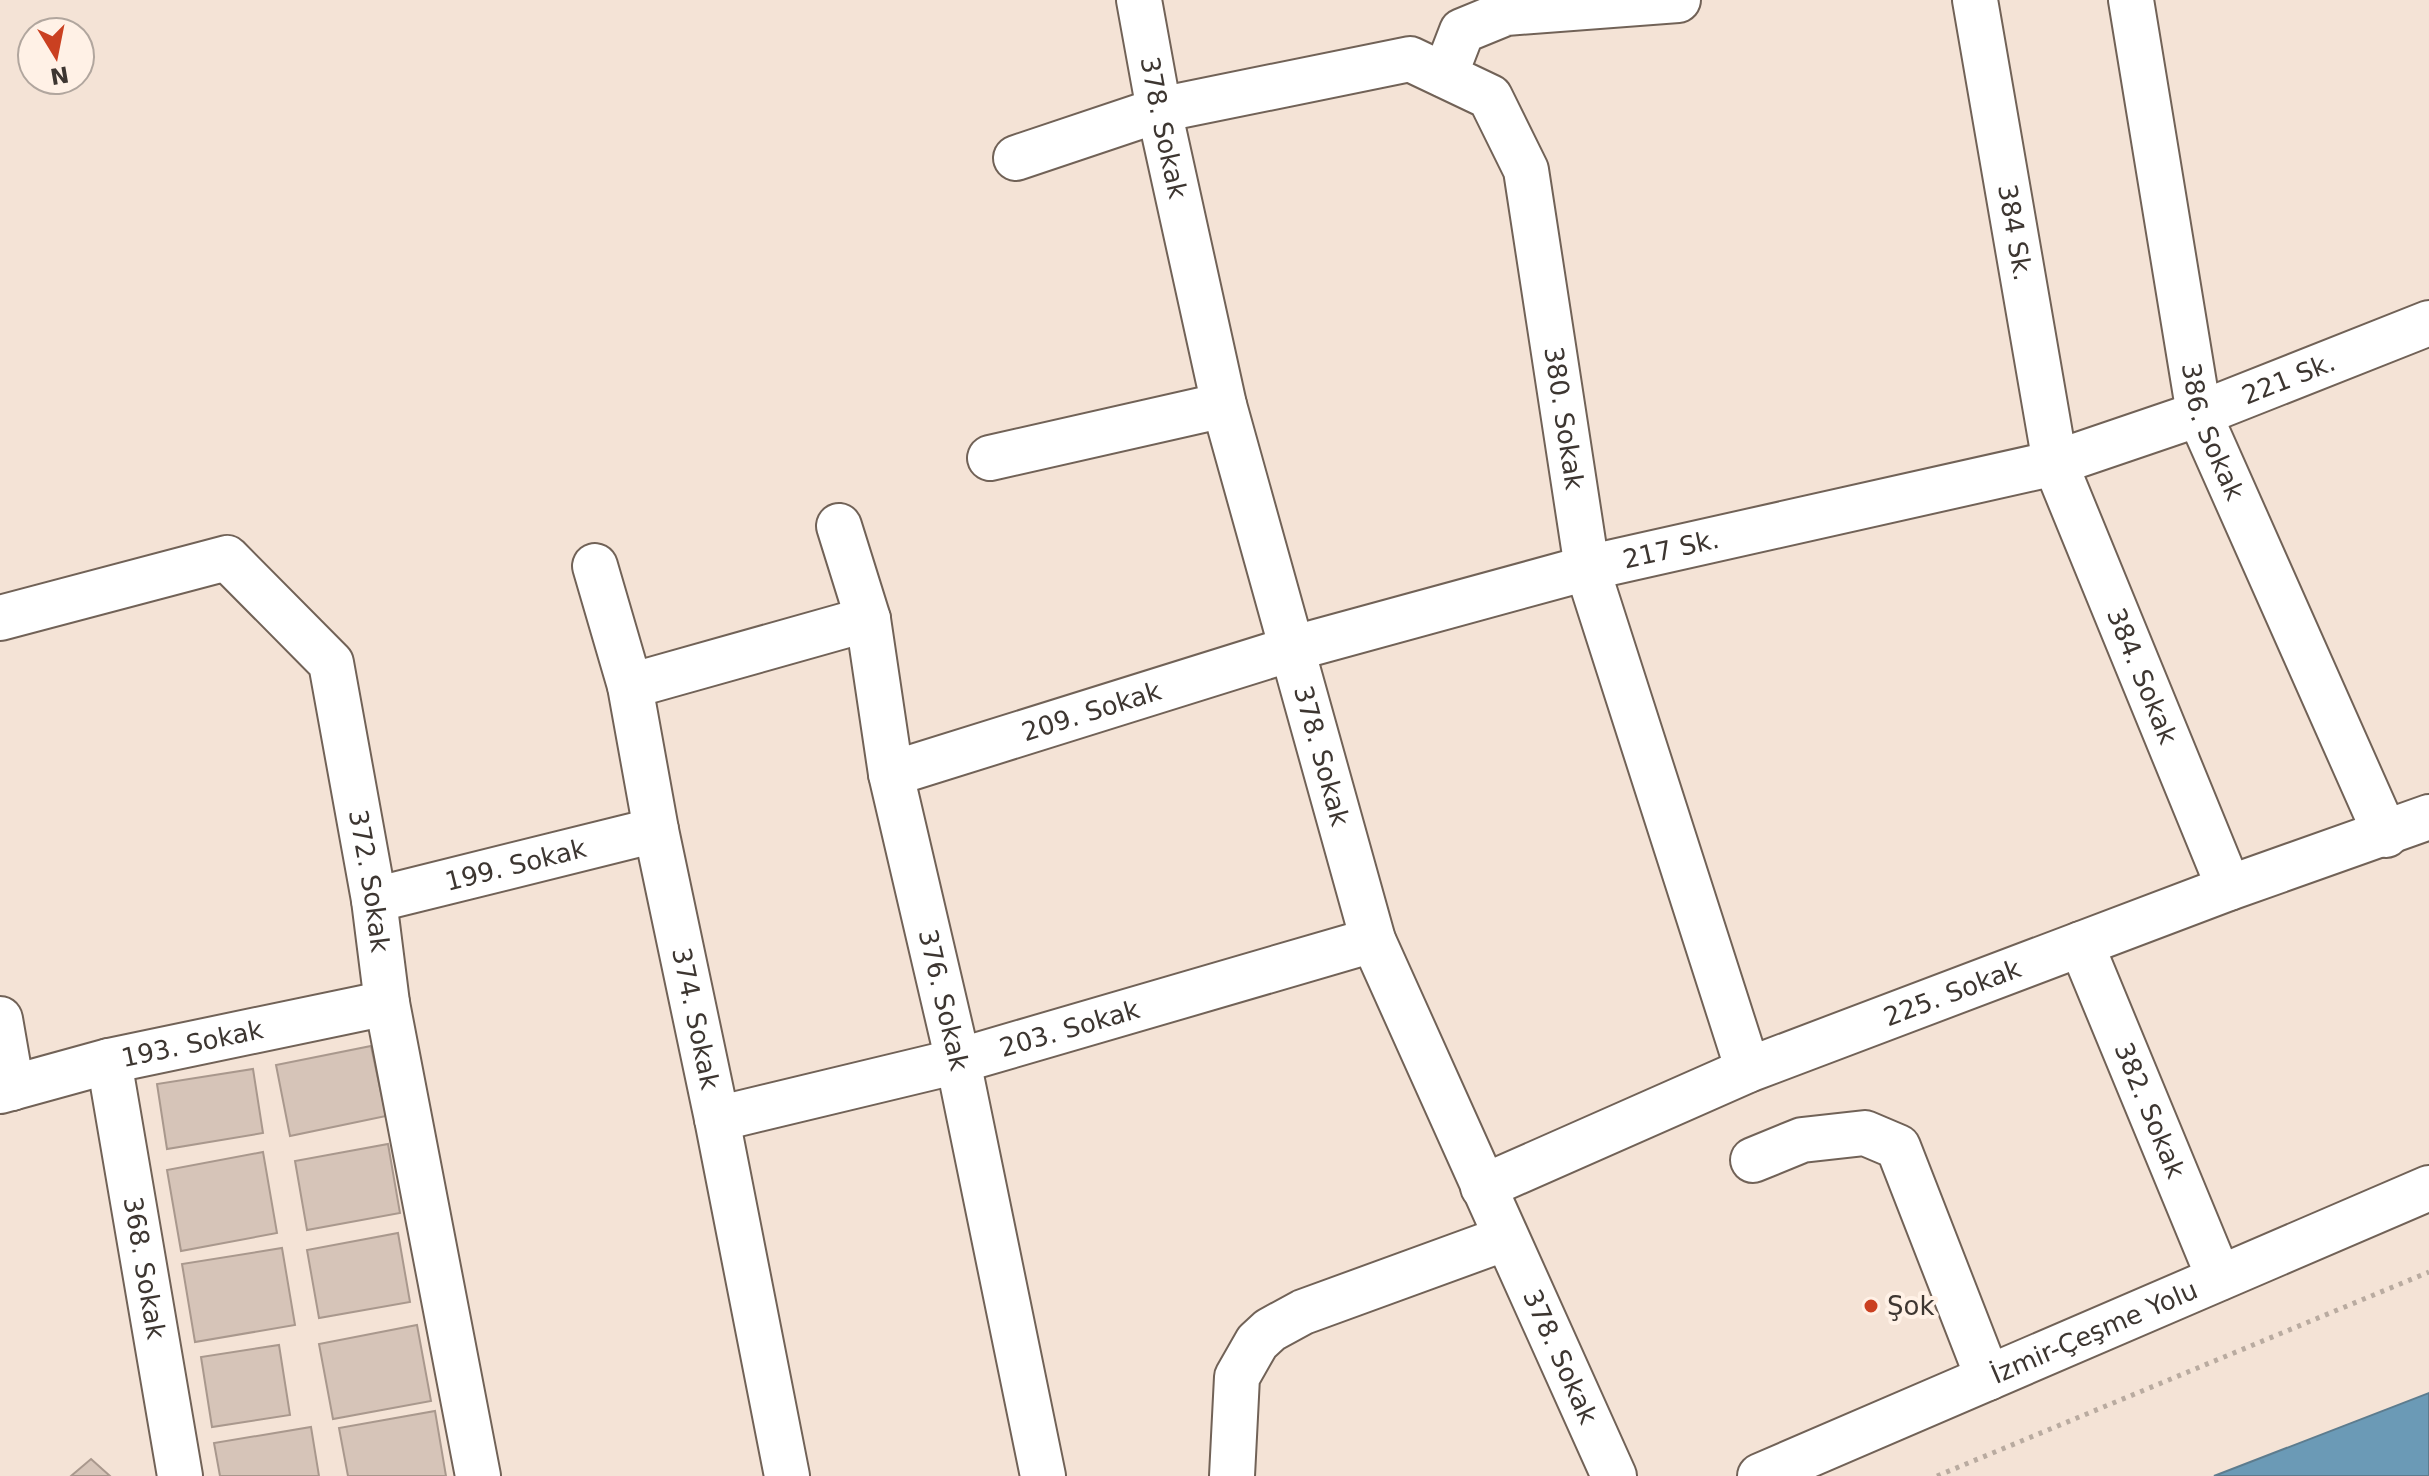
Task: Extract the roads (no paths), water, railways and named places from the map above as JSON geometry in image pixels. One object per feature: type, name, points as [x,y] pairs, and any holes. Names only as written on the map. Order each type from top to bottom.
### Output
[{"type":"main road","name":"378. Sokak","points":[[1139,0],[1159,110],[1224,405],[1373,940],[1614,1476]]},
{"type":"main road","points":[[1445,75],[1462,31],[1506,13],[1678,0]]},
{"type":"main road","name":"384 Sk.","points":[[1975,0],[2055,463]]},
{"type":"main road","name":"386. Sokak","points":[[2131,0],[2199,414],[2386,835]]},
{"type":"main road","name":"380. Sokak","points":[[1016,158],[1159,110],[1410,59],[1490,97],[1526,170],[1587,568],[1748,1070]]},
{"type":"main road","name":"221 Sk.","points":[[2055,463],[2199,414],[2429,323]]},
{"type":"main road","points":[[990,458],[1224,405]]},
{"type":"main road","name":"217 Sk.","points":[[1291,649],[1587,568],[2055,463]]},
{"type":"main road","name":"384. Sokak","points":[[2055,463],[2229,888]]},
{"type":"main road","name":"376. Sokak","points":[[839,526],[868,619],[891,774],[958,1061],[1043,1476]]},
{"type":"main road","name":"372. Sokak","points":[[0,618],[227,558],[331,663],[374,900],[387,1003],[478,1476]]},
{"type":"main road","name":"374. Sokak","points":[[595,566],[630,686],[656,830],[787,1476]]},
{"type":"main road","points":[[630,686],[868,619]]},
{"type":"main road","name":"209. Sokak","points":[[891,774],[1291,649]]},
{"type":"main road","name":"225. Sokak","points":[[1483,1187],[1748,1070],[2229,888],[2386,835],[2429,817]]},
{"type":"main road","name":"199. Sokak","points":[[374,900],[656,830]]},
{"type":"main road","name":"203. Sokak","points":[[717,1119],[958,1061],[1373,940]]},
{"type":"main road","name":"382. Sokak","points":[[2081,944],[2219,1278]]},
{"type":"main road","name":"193. Sokak","points":[[6,1090],[109,1061],[387,1003]]},
{"type":"main road","points":[[0,1019],[6,1090]]},
{"type":"main road","name":"368. Sokak","points":[[109,1061],[180,1476]]},
{"type":"main road","points":[[1753,1160],[1802,1140],[1865,1133],[1898,1147],[1988,1378]]},
{"type":"main road","name":"İzmir-Çeşme Yolu","points":[[1760,1476],[2429,1188]]},
{"type":"main road","points":[[1232,1476],[1237,1377],[1245,1359],[1270,1330],[1303,1312],[1506,1238]]},
{"type":"water","points":[[2429,1393],[2429,1476],[2214,1476]]},
{"type":"place","name":"Şok","points":[[1871,1306]]}]
